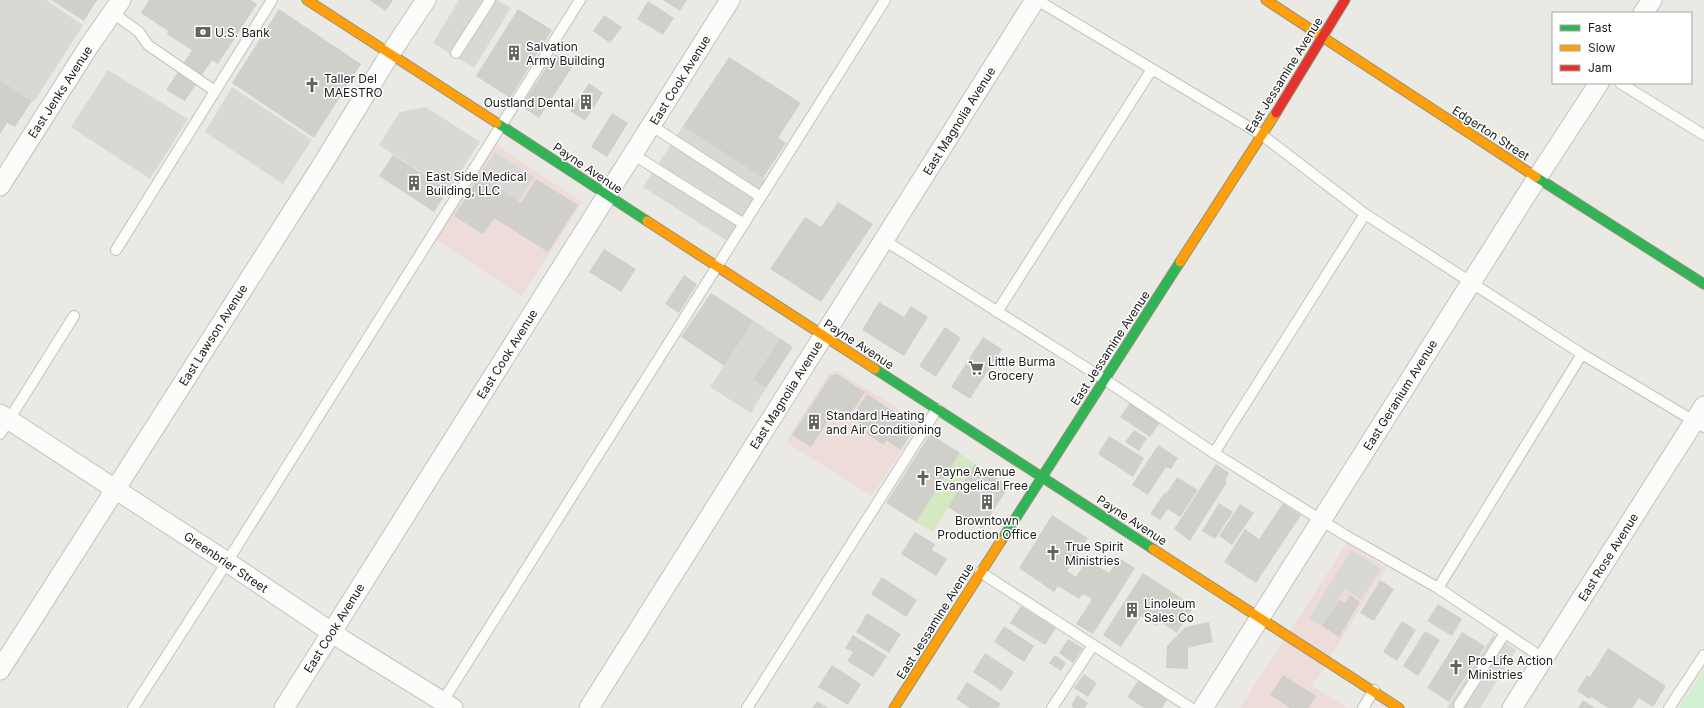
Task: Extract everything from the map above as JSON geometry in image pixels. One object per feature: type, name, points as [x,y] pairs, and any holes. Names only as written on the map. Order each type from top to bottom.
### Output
[{"type":"street","name":"Payne Avenue","points":[[307,0],[717,267],[1374,690],[1399,708]]},
{"type":"street","name":"East Lawson Avenue","points":[[0,670],[390,54],[426,0]]},
{"type":"street","name":"East Cook Avenue","points":[[284,708],[634,155],[730,0]]},
{"type":"street","name":"East Magnolia Avenue","points":[[589,708],[1036,0]]},
{"type":"street","name":"Edgerton Street","points":[[1266,0],[1537,178],[1704,284]]},
{"type":"street","name":"East Jessamine Avenue","points":[[894,708],[1262,135],[1345,0]]},
{"type":"street","points":[[1645,12],[1652,0]]},
{"type":"street","name":"East Jenks Avenue","points":[[0,186],[89,46],[117,6]]},
{"type":"street","name":"East Geranium Avenue","points":[[1204,708],[1471,282],[1598,84]]},
{"type":"street","name":"East Rose Avenue","points":[[1512,708],[1701,418]]},
{"type":"street","name":"Greenbrier Street","points":[[3,423],[114,490],[227,562],[331,633],[444,706]]},
{"type":"lane","points":[[116,250],[272,0]]},
{"type":"lane","points":[[456,53],[490,0]]},
{"type":"lane","points":[[133,708],[227,562],[580,0]]},
{"type":"lane","points":[[444,706],[885,0]]},
{"type":"lane","points":[[1036,0],[1262,135],[1365,214],[1582,354],[1701,418]]},
{"type":"lane","points":[[117,6],[148,45],[215,91]]},
{"type":"lane","points":[[997,312],[1152,69]]},
{"type":"lane","points":[[1622,84],[1704,135]]},
{"type":"lane","points":[[652,126],[762,197]]},
{"type":"lane","points":[[634,155],[744,224]]},
{"type":"lane","points":[[1214,453],[1365,214]]},
{"type":"lane","points":[[884,240],[1104,379],[1214,453],[1345,535],[1438,588],[1544,659]]},
{"type":"lane","points":[[3,423],[74,316]]},
{"type":"lane","points":[[1438,588],[1582,354]]},
{"type":"lane","points":[[747,708],[937,409]]},
{"type":"lane","points":[[980,572],[1191,708]]},
{"type":"lane","points":[[1459,706],[1505,633]]},
{"type":"lane","points":[[1052,708],[1093,645]]},
{"type":"lane","points":[[1669,708],[1704,655]]},
{"type":"lane","points":[[1363,708],[1374,690]]},
{"type":"shaded area","points":[[0,0],[46,0],[83,25],[34,102],[0,80]]},
{"type":"shaded area","points":[[459,0],[497,0],[511,8],[474,68],[433,43]]},
{"type":"shaded area","points":[[108,70],[188,119],[150,179],[71,127]]},
{"type":"shaded area","points":[[232,87],[312,140],[283,184],[205,132]]},
{"type":"shaded area","points":[[426,107],[480,142],[448,190],[379,145],[400,112]]},
{"type":"shaded area","points":[[683,126],[771,183],[732,244],[643,187]]},
{"type":"shaded area","points":[[495,144],[582,202],[522,296],[434,238]]},
{"type":"shaded area","points":[[495,152],[534,177],[518,202],[479,176]]},
{"type":"shaded area","points":[[754,321],[780,338],[753,379],[766,388],[751,413],[710,387]]},
{"type":"shaded area","points":[[838,371],[919,422],[872,496],[786,442],[829,373]]},
{"type":"shaded area","points":[[1347,543],[1386,568],[1312,686],[1347,708],[1240,708]]},
{"type":"shaded area","points":[[1351,550],[1381,569],[1361,600],[1345,589],[1322,626],[1309,618]]},
{"type":"shaded area","points":[[1493,635],[1516,650],[1480,708],[1447,708]]},
{"type":"green space","points":[[960,453],[975,464],[933,532],[916,522]]},
{"type":"green space","points":[[1704,670],[1704,708],[1680,708],[1680,707]]},
{"type":"building","points":[[51,0],[97,0],[84,21]]},
{"type":"building","name":"U.S. Bank","points":[[149,0],[251,0],[257,4],[218,64],[212,60],[185,101],[166,90],[192,50],[167,34],[168,31],[141,13]]},
{"type":"building","points":[[369,0],[393,0],[386,11]]},
{"type":"building","points":[[663,0],[687,0],[680,11]]},
{"type":"building","points":[[648,1],[674,18],[663,35],[637,19]]},
{"type":"building","name":"Taller Del MAESTRO","points":[[279,9],[361,64],[314,138],[232,83]]},
{"type":"building","name":"Salvation Army Building","points":[[518,9],[552,30],[510,98],[476,76]]},
{"type":"building","points":[[604,15],[622,27],[610,43],[593,31]]},
{"type":"building","points":[[555,54],[573,66],[539,118],[521,106]]},
{"type":"building","points":[[729,57],[801,103],[778,138],[786,143],[763,178],[683,126]]},
{"type":"building","points":[[0,80],[32,101],[15,127],[7,123],[0,134]]},
{"type":"building","name":"Oustland Dental","points":[[589,83],[603,93],[585,121],[570,111]]},
{"type":"building","points":[[612,113],[628,123],[607,157],[591,147]]},
{"type":"building","name":"East Side Medical Building, LLC","points":[[393,155],[448,190],[434,212],[379,176]]},
{"type":"building","points":[[479,176],[521,203],[536,179],[578,205],[548,252],[494,218],[483,234],[454,216]]},
{"type":"building","points":[[838,202],[873,224],[821,302],[770,269],[805,217],[821,227]]},
{"type":"building","points":[[604,249],[636,269],[621,292],[589,272]]},
{"type":"building","points":[[684,275],[697,284],[679,313],[665,304]]},
{"type":"building","points":[[711,293],[754,321],[724,366],[681,337]]},
{"type":"building","points":[[879,302],[904,317],[911,306],[928,317],[904,356],[862,330]]},
{"type":"building","points":[[945,327],[961,338],[936,377],[919,366]]},
{"type":"building","name":"Little Burma Grocery","points":[[983,337],[1002,349],[970,399],[951,387]]},
{"type":"building","points":[[780,338],[793,347],[766,388],[753,379]]},
{"type":"building","name":"Standard Heating and Air Conditioning","points":[[837,374],[865,392],[849,416],[836,408],[811,447],[792,435],[831,375]]},
{"type":"building","points":[[867,394],[916,426],[901,450],[886,440],[884,445],[866,433],[869,429],[851,418]]},
{"type":"building","points":[[1132,400],[1162,420],[1150,437],[1120,417]]},
{"type":"building","points":[[1134,430],[1147,438],[1139,451],[1125,442]]},
{"type":"building","name":"Payne Avenue Evangelical Free","points":[[930,434],[960,453],[916,522],[886,503]]},
{"type":"building","points":[[1109,436],[1144,458],[1133,477],[1098,454]]},
{"type":"building","points":[[1158,445],[1178,458],[1171,469],[1166,467],[1148,495],[1132,485]]},
{"type":"building","points":[[975,464],[1009,486],[982,529],[948,507]]},
{"type":"building","points":[[1216,464],[1229,473],[1225,481],[1227,482],[1190,541],[1174,529]]},
{"type":"building","points":[[1177,477],[1198,490],[1180,517],[1168,509],[1160,520],[1150,514]]},
{"type":"building","points":[[1219,503],[1233,512],[1215,539],[1202,531]]},
{"type":"building","points":[[1283,503],[1301,515],[1256,583],[1224,562],[1245,529],[1259,539]]},
{"type":"building","points":[[1240,504],[1254,513],[1232,545],[1219,536]]},
{"type":"building","points":[[1052,515],[1088,538],[1067,571],[1076,577],[1087,559],[1109,573],[1119,558],[1135,568],[1093,634],[1076,624],[1092,599],[1083,594],[1079,599],[1058,586],[1054,592],[1019,568]]},
{"type":"building","points":[[915,532],[935,544],[932,550],[947,559],[936,576],[901,554]]},
{"type":"building","points":[[1143,573],[1194,606],[1177,633],[1160,622],[1157,626],[1141,616],[1121,647],[1103,635]]},
{"type":"building","points":[[882,577],[917,600],[906,617],[871,594]]},
{"type":"building","points":[[1380,580],[1394,589],[1374,621],[1360,613]]},
{"type":"building","points":[[1350,595],[1360,602],[1339,637],[1322,626],[1339,600],[1345,603]]},
{"type":"building","points":[[1438,604],[1462,619],[1452,636],[1427,621]]},
{"type":"building","points":[[1021,606],[1056,628],[1045,645],[1010,623]]},
{"type":"building","points":[[867,613],[901,634],[889,653],[856,632]]},
{"type":"building","points":[[1402,621],[1416,630],[1397,661],[1383,652]]},
{"type":"building","points":[[1209,622],[1213,642],[1188,648],[1188,669],[1166,668],[1167,646],[1185,627]]},
{"type":"building","points":[[1004,626],[1034,646],[1024,662],[994,642]]},
{"type":"building","points":[[1425,631],[1440,640],[1418,676],[1403,666]]},
{"type":"building","name":"Pro-Life Action Ministries","points":[[1462,632],[1485,646],[1449,702],[1427,688]]},
{"type":"building","points":[[853,635],[887,656],[873,677],[847,661],[853,652],[845,648]]},
{"type":"building","points":[[1068,639],[1083,648],[1073,663],[1059,653]]},
{"type":"building","points":[[1608,648],[1666,686],[1653,707],[1639,698],[1632,708],[1608,708],[1591,697],[1589,699],[1577,691],[1587,675],[1590,677]]},
{"type":"building","points":[[985,653],[1014,672],[1002,691],[973,672]]},
{"type":"building","points":[[1055,655],[1066,663],[1061,671],[1049,663]]},
{"type":"building","points":[[832,665],[861,684],[848,705],[818,687]]},
{"type":"building","points":[[1084,674],[1097,683],[1088,697],[1074,688]]},
{"type":"building","points":[[1283,675],[1316,696],[1308,708],[1290,708],[1270,695]]},
{"type":"building","points":[[1139,679],[1168,698],[1162,708],[1144,708],[1127,697]]},
{"type":"building","points":[[967,682],[1001,704],[998,708],[970,708],[956,699]]},
{"type":"building","points":[[1077,695],[1088,703],[1085,708],[1074,708],[1071,706]]},
{"type":"building","points":[[1583,700],[1595,708],[1578,708]]},
{"type":"building","points":[[817,701],[828,708],[812,708]]},
{"type":"traffic: fast","points":[[497,123],[647,221]]},
{"type":"traffic: fast","points":[[1536,177],[1704,284]]},
{"type":"traffic: fast","points":[[1001,541],[1180,262]]},
{"type":"traffic: fast","points":[[875,369],[1153,549]]},
{"type":"traffic: slow","points":[[307,0],[497,123]]},
{"type":"traffic: slow","points":[[1266,0],[1536,177]]},
{"type":"traffic: slow","points":[[1180,262],[1276,113]]},
{"type":"traffic: slow","points":[[647,221],[875,369]]},
{"type":"traffic: slow","points":[[894,708],[1001,541]]},
{"type":"traffic: slow","points":[[1153,549],[1399,708]]},
{"type":"traffic: jam","points":[[1276,113],[1345,0]]},
{"type":"place","name":"U.S. Bank","points":[[203,32]]},
{"type":"place","name":"Salvation Army Building","points":[[514,53]]},
{"type":"place","name":"Taller Del MAESTRO","points":[[312,85]]},
{"type":"place","name":"Oustland Dental","points":[[586,102]]},
{"type":"place","name":"East Side Medical Building, LLC","points":[[414,183]]},
{"type":"place","name":"Little Burma Grocery","points":[[976,368]]},
{"type":"place","name":"Standard Heating and Air Conditioning","points":[[814,422]]},
{"type":"place","name":"Payne Avenue Evangelical Free","points":[[923,478]]},
{"type":"place","name":"Browntown Production Office","points":[[987,502]]},
{"type":"place","name":"True Spirit Ministries","points":[[1053,553]]},
{"type":"place","name":"Linoleum Sales Co","points":[[1132,610]]},
{"type":"place","name":"Pro-Life Action Ministries","points":[[1456,667]]}]
